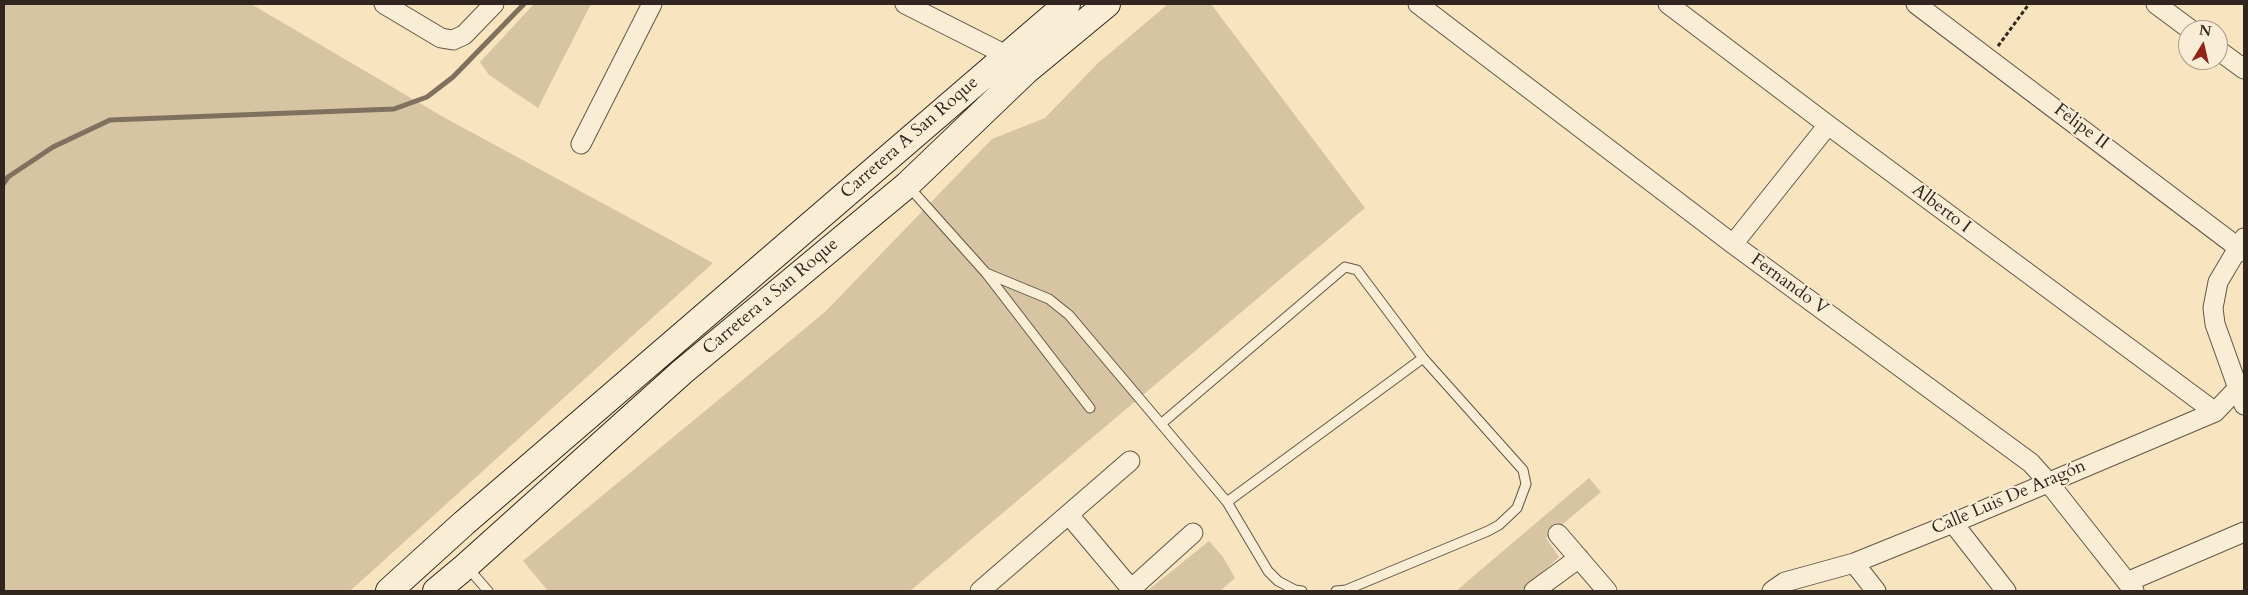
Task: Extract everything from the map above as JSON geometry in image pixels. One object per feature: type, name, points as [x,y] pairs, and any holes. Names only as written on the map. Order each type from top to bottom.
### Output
[{"type":"main road","name":"Carretera A San Roque","points":[[755,274],[1067,4]]},
{"type":"main road","name":"Carretera a San Roque","points":[[436,591],[682,372],[907,185],[1026,71],[1107,4]]},
{"type":"main road","points":[[834,204],[852,199],[887,183],[907,185],[908,168],[932,132],[936,116]]},
{"type":"main road","name":"Carretera a San Roque","points":[[389,591],[479,510],[755,274]]},
{"type":"street","points":[[384,4],[441,38],[453,40],[464,35],[494,4]]},
{"type":"street","points":[[581,144],[652,4]]},
{"type":"street","points":[[905,4],[1006,55]]},
{"type":"street","name":"Fernando V","points":[[1418,4],[1733,244],[2031,463],[2130,587]]},
{"type":"street","name":"Alberto I","points":[[1668,4],[1828,126],[2215,412]]},
{"type":"street","name":"Felipe II","points":[[1916,4],[2243,246]]},
{"type":"street","points":[[2156,4],[2178,20]]},
{"type":"street","points":[[2228,57],[2244,69]]},
{"type":"street","points":[[1733,244],[1828,126]]},
{"type":"street","points":[[2241,397],[2215,324],[2212,308],[2218,282],[2243,246]]},
{"type":"street","name":"Calle Luis De Aragón","points":[[1772,591],[1786,582],[1854,562],[1953,523],[2215,412],[2241,397]]},
{"type":"street","points":[[990,588],[1130,462]]},
{"type":"street","points":[[1069,515],[1132,590],[1193,534]]},
{"type":"street","points":[[1953,523],[2006,591]]},
{"type":"street","points":[[2130,587],[2244,532]]},
{"type":"street","points":[[1558,534],[1607,591]]},
{"type":"street","points":[[1534,591],[1579,558]]},
{"type":"street","points":[[1854,562],[1876,591]]},
{"type":"lane","points":[[907,185],[986,273],[1090,408]]},
{"type":"lane","points":[[1161,424],[1345,267],[1357,270],[1423,358],[1523,470],[1526,484],[1517,508],[1499,525],[1346,590],[1336,591]]},
{"type":"lane","points":[[986,273],[1059,305],[1227,502],[1268,571],[1278,581],[1295,590],[1302,591]]},
{"type":"lane","points":[[1227,502],[1423,358]]},
{"type":"lane","points":[[466,566],[488,591]]},
{"type":"path","points":[[1990,42],[1997,47],[2029,4]]},
{"type":"shaded area","points":[[4,4],[251,4],[445,118],[713,263],[350,591],[4,591]]},
{"type":"shaded area","points":[[534,4],[591,4],[538,108],[489,75],[480,62]]},
{"type":"shaded area","points":[[1168,4],[1211,4],[1365,208],[910,591],[548,591],[523,561],[825,312],[992,139],[1045,118],[1097,64]]},
{"type":"shaded area","points":[[1589,478],[1601,492],[1546,538],[1559,557],[1522,591],[1456,591]]},
{"type":"shaded area","points":[[1209,541],[1223,557],[1235,578],[1220,591],[1147,591]]},
{"type":"waterway","points":[[4,183],[8,177],[53,147],[110,120],[394,109],[427,97],[453,77],[524,4]]}]
